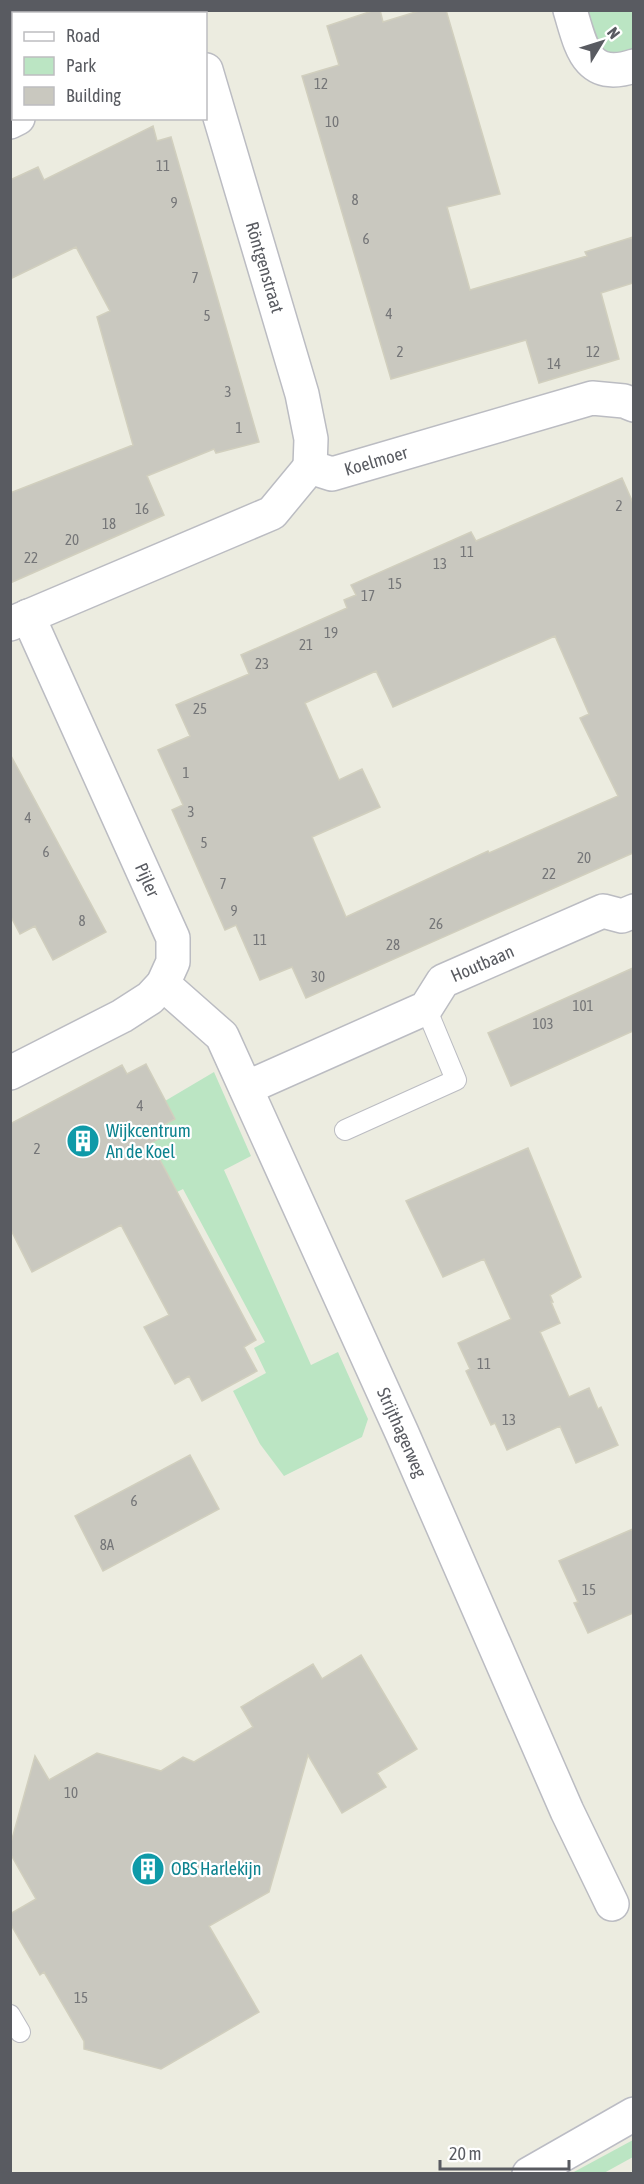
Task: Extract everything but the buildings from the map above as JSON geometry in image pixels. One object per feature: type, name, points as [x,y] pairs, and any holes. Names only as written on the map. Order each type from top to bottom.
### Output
[{"type":"street","points":[[570,10],[582,49],[595,65],[607,70],[620,70],[633,66]]},
{"type":"street","name":"Röntgenstraat","points":[[207,73],[302,394],[311,439],[310,467]]},
{"type":"street","name":"Koelmoer","points":[[310,467],[332,474],[592,399],[624,401],[633,405]]},
{"type":"street","points":[[19,620],[272,513],[310,467]]},
{"type":"street","name":"Pijler","points":[[10,1073],[122,1016],[150,998],[163,984],[173,962],[173,938],[19,620]]},
{"type":"street","name":"Houtbaan","points":[[426,1008],[443,981],[603,910],[622,916],[633,911]]},
{"type":"street","name":"Strijthagerweg","points":[[163,984],[222,1036],[407,1443],[567,1811],[612,1904]]},
{"type":"street","points":[[246,1088],[426,1008]]},
{"type":"street","points":[[529,2174],[633,2114]]},
{"type":"lane","points":[[345,1131],[456,1080],[426,1008]]},
{"type":"green space","points":[[585,11],[633,11],[633,49],[613,54],[601,50]]},
{"type":"green space","points":[[214,1072],[251,1156],[224,1170],[311,1365],[338,1352],[368,1419],[362,1437],[284,1476],[260,1444],[233,1391],[266,1373],[254,1348],[265,1342],[183,1189],[177,1192],[151,1143],[160,1138],[156,1129],[165,1101]]},
{"type":"green space","points":[[633,2140],[633,2157],[604,2173],[572,2173]]},
{"type":"place","name":"Wijkcentrum An de Koel","points":[[83,1141]]},
{"type":"place","name":"OBS Harlekijn","points":[[148,1869]]}]
